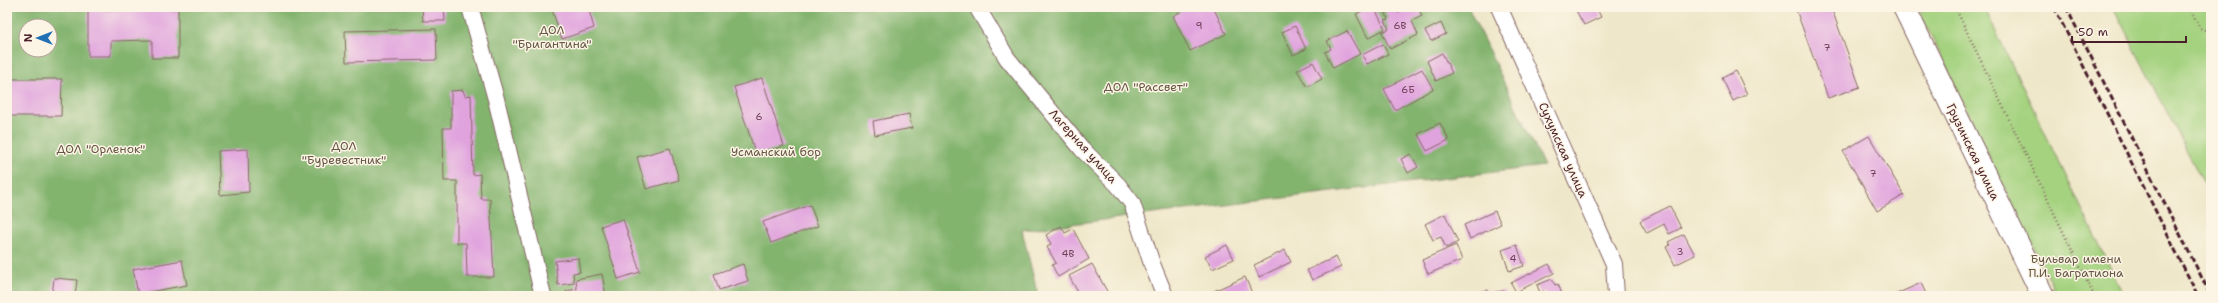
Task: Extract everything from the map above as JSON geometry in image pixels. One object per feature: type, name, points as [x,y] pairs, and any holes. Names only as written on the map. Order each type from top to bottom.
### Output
[{"type":"street","points":[[470,7],[496,99],[543,296]]},
{"type":"street","name":"Лагерная улица","points":[[977,7],[1007,58],[1082,149],[1118,185],[1132,203],[1152,264],[1165,296]]},
{"type":"street","name":"Сухумская улица","points":[[1499,7],[1614,264],[1616,296]]},
{"type":"street","name":"Грузинская улица","points":[[1904,7],[2043,296]]},
{"type":"path","points":[[1955,7],[2094,296]]},
{"type":"path","points":[[2189,7],[2200,28],[2211,32]]},
{"type":"green space","name":"Усманский бор","points":[[7,7],[1468,7],[1544,166],[1022,230],[1038,296],[7,296]]},
{"type":"green space","name":"Бульвар имени П.И. Багратиона","points":[[1917,7],[1984,7],[2124,296],[2057,296]]},
{"type":"green space","points":[[2113,7],[2211,7],[2211,198]]},
{"type":"building","points":[[422,7],[444,7],[445,21],[423,21]]},
{"type":"building","points":[[551,7],[588,7],[594,28],[562,39]]},
{"type":"building","points":[[1189,7],[1213,7],[1226,34],[1190,51],[1173,16]]},
{"type":"building","points":[[1370,7],[1374,7],[1385,29],[1368,38],[1356,14]]},
{"type":"building","points":[[1396,7],[1398,13],[1410,7],[1418,7],[1422,16],[1412,21],[1418,35],[1390,49],[1382,32],[1389,29],[1385,20],[1388,19],[1385,11]]},
{"type":"building","points":[[1574,7],[1596,7],[1601,17],[1584,25]]},
{"type":"building","points":[[1795,7],[1831,7],[1860,87],[1828,98]]},
{"type":"building","points":[[178,9],[178,58],[152,58],[152,40],[111,41],[111,56],[88,56],[88,10]]},
{"type":"building","points":[[1441,23],[1446,34],[1431,41],[1425,31]]},
{"type":"building","points":[[1295,26],[1306,49],[1293,55],[1282,32]]},
{"type":"building","points":[[436,29],[437,60],[346,62],[345,31]]},
{"type":"building","points":[[1347,31],[1360,54],[1333,68],[1325,52],[1331,49],[1327,41]]},
{"type":"building","points":[[1383,44],[1388,54],[1367,64],[1362,55]]},
{"type":"building","points":[[1442,53],[1452,73],[1436,81],[1427,61]]},
{"type":"building","points":[[1313,62],[1322,79],[1307,87],[1297,70]]},
{"type":"building","points":[[1422,69],[1433,89],[1395,110],[1384,89]]},
{"type":"building","points":[[1736,71],[1747,94],[1733,101],[1722,78]]},
{"type":"building","points":[[762,78],[784,146],[756,155],[734,87]]},
{"type":"building","points":[[7,79],[62,79],[61,116],[7,116]]},
{"type":"building","points":[[463,90],[465,96],[471,95],[473,175],[480,174],[481,199],[490,199],[494,277],[467,277],[466,243],[457,243],[457,181],[444,181],[443,128],[451,128],[451,91]]},
{"type":"building","points":[[909,114],[912,128],[875,135],[873,121]]},
{"type":"building","points":[[1440,123],[1449,140],[1427,151],[1418,134]]},
{"type":"building","points":[[1869,136],[1904,195],[1877,211],[1843,151]]},
{"type":"building","points":[[670,148],[679,180],[646,189],[637,157]]},
{"type":"building","points":[[248,149],[249,192],[220,195],[218,151]]},
{"type":"building","points":[[1411,154],[1418,167],[1408,173],[1401,159]]},
{"type":"building","points":[[810,205],[818,226],[771,243],[763,222]]},
{"type":"building","points":[[1670,206],[1681,228],[1669,234],[1664,224],[1647,233],[1640,221]]},
{"type":"building","points":[[1495,211],[1501,224],[1470,239],[1464,225]]},
{"type":"building","points":[[1445,214],[1458,242],[1446,248],[1441,237],[1433,240],[1425,224]]},
{"type":"building","points":[[623,219],[640,272],[618,279],[601,226]]},
{"type":"building","points":[[1061,226],[1065,233],[1073,229],[1089,259],[1058,277],[1052,265],[1056,263],[1047,247],[1051,244],[1046,235]]},
{"type":"building","points":[[1684,234],[1695,255],[1675,265],[1666,247],[1670,245],[1668,242]]},
{"type":"building","points":[[1227,245],[1234,259],[1212,269],[1205,256]]},
{"type":"building","points":[[1456,245],[1462,260],[1428,274],[1422,260]]},
{"type":"building","points":[[1517,245],[1524,266],[1509,271],[1502,250]]},
{"type":"building","points":[[1285,250],[1291,262],[1259,277],[1254,265]]},
{"type":"building","points":[[1336,257],[1341,267],[1312,280],[1307,270]]},
{"type":"building","points":[[578,258],[580,272],[573,273],[574,283],[558,285],[555,261]]},
{"type":"building","points":[[182,260],[187,285],[138,294],[133,269]]},
{"type":"building","points":[[743,264],[748,281],[719,290],[714,274]]},
{"type":"building","points":[[1092,264],[1108,293],[1102,296],[1080,296],[1069,276]]},
{"type":"building","points":[[1549,264],[1554,273],[1516,292],[1511,283]]},
{"type":"building","points":[[602,274],[606,296],[567,296],[566,291],[577,289],[576,279]]},
{"type":"building","points":[[1245,277],[1252,293],[1244,296],[1208,296],[1207,294]]},
{"type":"building","points":[[54,278],[77,280],[75,296],[52,296]]},
{"type":"building","points":[[1552,279],[1555,285],[1558,284],[1562,294],[1559,296],[1546,296],[1544,291],[1540,293],[1537,285]]},
{"type":"building","points":[[1921,283],[1927,296],[1892,296]]},
{"type":"building","points":[[1488,290],[1488,293],[1504,291],[1504,296],[1476,296],[1476,292]]},
{"type":"railway","points":[[2054,7],[2198,296]]},
{"type":"railway","points":[[2066,7],[2211,296]]},
{"type":"park label","name":"ДОЛ \"Бригантина\"","points":[[552,37]]},
{"type":"park label","name":"ДОЛ \"Рассвет\"","points":[[1146,87]]},
{"type":"park label","name":"ДОЛ \"Орленок\"","points":[[101,149]]},
{"type":"park label","name":"ДОЛ \"Буревестник\"","points":[[344,153]]}]
